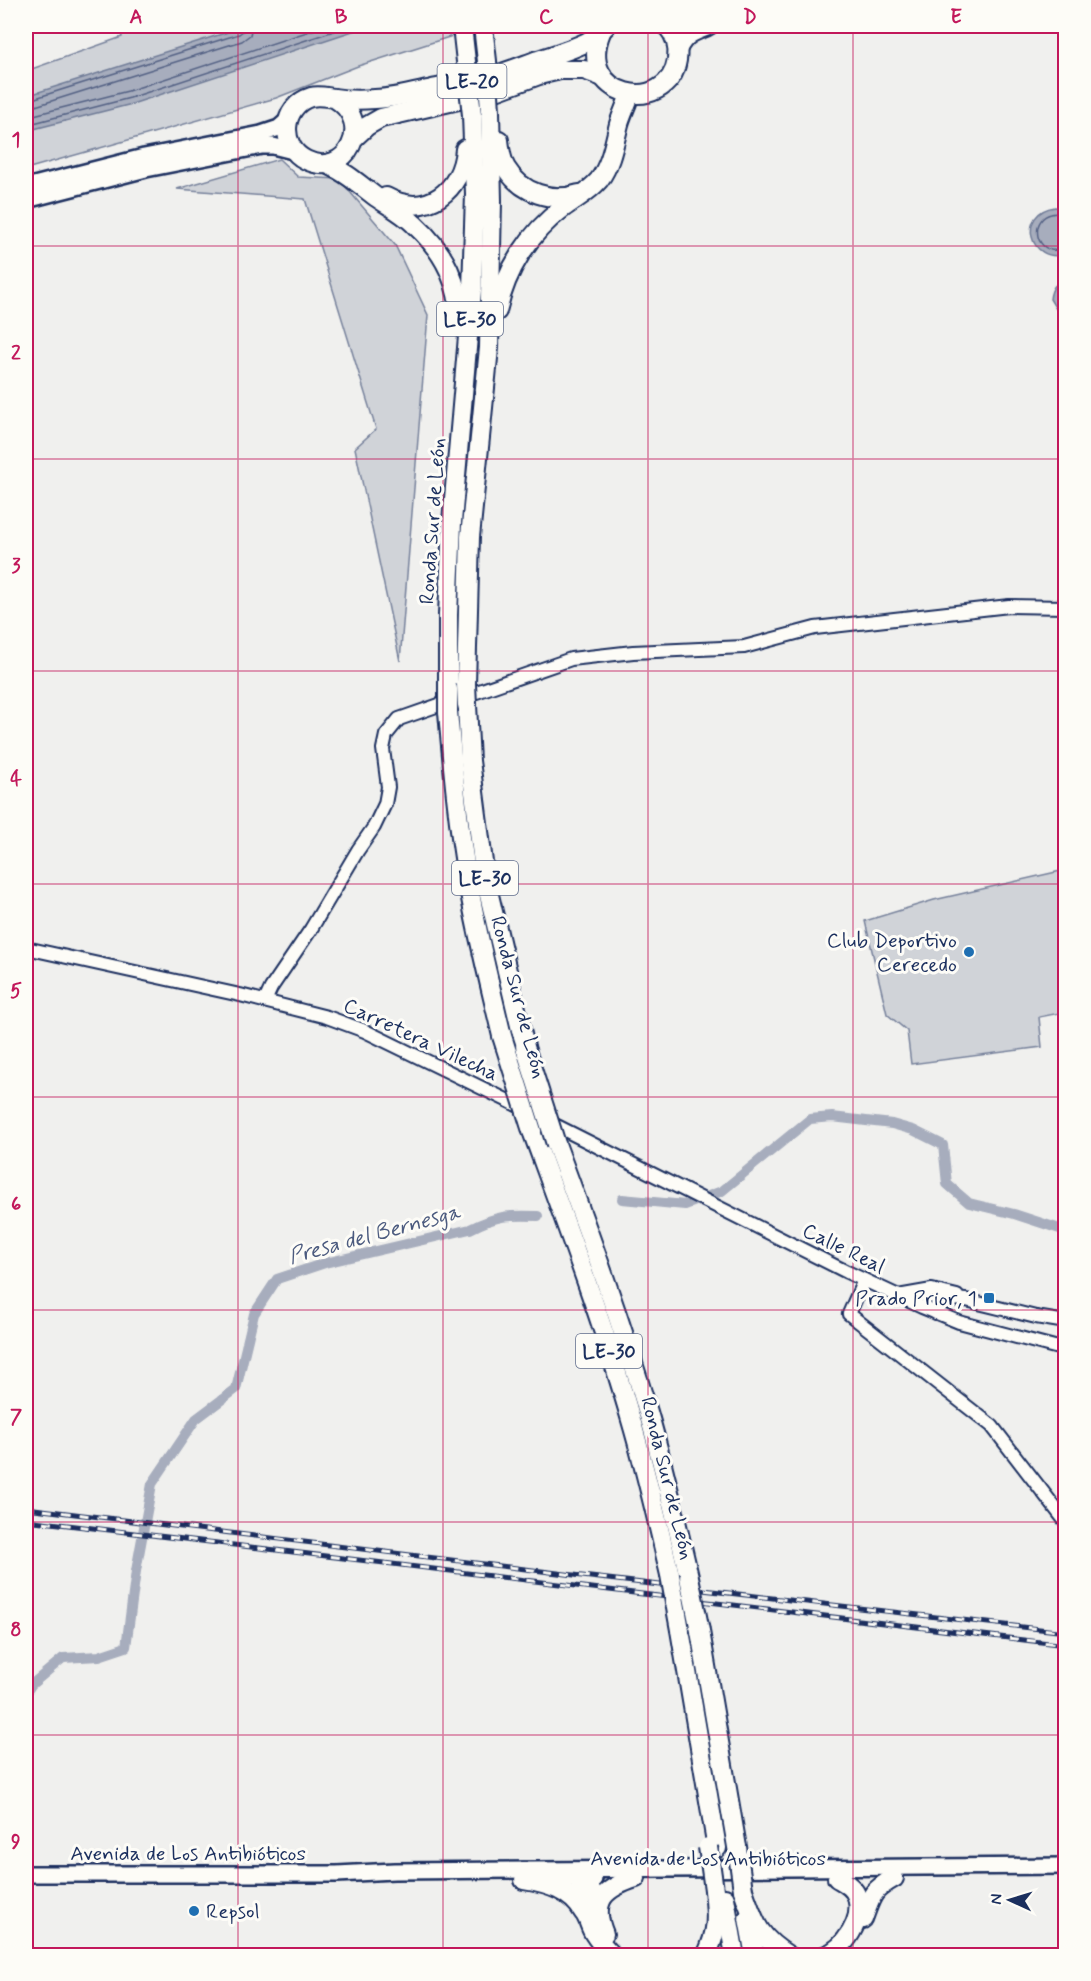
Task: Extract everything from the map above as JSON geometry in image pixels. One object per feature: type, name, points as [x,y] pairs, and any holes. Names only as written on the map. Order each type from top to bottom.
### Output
[{"type":"highway","name":"Ronda Sur de León","points":[[462,26],[467,72],[492,211],[489,348],[470,537],[466,684],[470,761],[486,878],[502,957],[525,1047],[556,1144],[615,1306],[648,1412],[669,1490],[700,1631],[755,1956]]},
{"type":"highway","name":"Ronda Sur de León","points":[[483,26],[487,61],[476,114],[472,290],[452,522],[448,615],[448,712],[452,763],[468,881],[483,959],[502,1036],[532,1131],[592,1299],[631,1419],[652,1497],[680,1630],[713,1829],[712,1847],[719,1890],[735,1956]]},
{"type":"highway","points":[[667,26],[675,37],[678,48]]},
{"type":"highway","points":[[604,29],[597,43],[595,55],[598,67],[616,86],[641,94],[662,86],[676,65],[678,48],[682,40],[689,33],[708,26]]},
{"type":"highway","name":"LE-20","points":[[334,98],[394,97],[477,80],[572,49],[588,42],[604,29]]},
{"type":"highway","name":"LE-20","points":[[351,144],[367,126],[381,118],[493,92],[539,75],[571,69],[584,70],[616,86]]},
{"type":"highway","points":[[489,348],[505,284],[530,237],[561,209],[587,192],[600,179],[606,168],[613,153],[620,121],[616,86]]},
{"type":"highway","points":[[351,144],[335,162],[317,164],[308,161],[293,151],[288,141],[287,122],[293,110],[301,102],[312,97],[334,98],[343,103],[349,110],[355,129],[349,158],[358,175],[380,194],[401,202],[417,204],[426,202],[442,195],[458,178],[476,114],[495,123],[505,167],[528,190],[542,196],[561,199],[587,192]]},
{"type":"highway","points":[[327,164],[348,175],[414,224],[436,247],[456,285],[462,335],[450,471],[452,522]]},
{"type":"highway","points":[[598,1906],[607,1892],[618,1884],[636,1878]]},
{"type":"highway","points":[[837,1878],[851,1886],[865,1889],[880,1886],[894,1878]]},
{"type":"highway","points":[[524,1880],[550,1885],[579,1904],[592,1932],[613,1956]]},
{"type":"highway","points":[[579,1904],[578,1895],[583,1880],[590,1885],[598,1906],[598,1919],[604,1934],[623,1956]]},
{"type":"highway","points":[[825,1956],[846,1941],[856,1920],[865,1889]]},
{"type":"highway","points":[[836,1956],[845,1950],[856,1936],[865,1889]]},
{"type":"highway","points":[[706,1956],[714,1939],[719,1890]]},
{"type":"highway","points":[[743,1890],[756,1924],[770,1944],[789,1956]]},
{"type":"main road","points":[[26,187],[144,157],[261,134],[279,128],[287,122]]},
{"type":"main road","points":[[26,200],[146,169],[262,146],[293,151]]},
{"type":"main road","name":"Avenida de Los Antibióticos","points":[[351,1874],[394,1871],[1065,1866]]},
{"type":"main road","points":[[727,1868],[758,1873],[853,1873],[865,1889],[883,1873],[991,1872],[1014,1867]]},
{"type":"main road","points":[[484,1870],[515,1874],[572,1874],[583,1880],[591,1875],[652,1874],[681,1869]]},
{"type":"main road","name":"Avenida de Los Antibióticos","points":[[26,1874],[351,1874],[524,1880],[837,1878]]},
{"type":"main road","points":[[894,1878],[1065,1877]]},
{"type":"street","points":[[265,1001],[278,976],[374,827],[385,804],[388,787],[383,749],[386,735],[399,719],[571,659],[633,652],[744,647],[815,628],[1009,606],[1065,607]]},
{"type":"street","name":"Carretera Vilecha","points":[[26,948],[265,1001],[327,1017],[365,1031],[743,1219]]},
{"type":"street","name":"Calle Real","points":[[743,1219],[864,1280],[936,1313],[993,1332],[1065,1350]]},
{"type":"street","points":[[864,1280],[849,1314],[992,1426],[1065,1522]]},
{"type":"street","points":[[922,1307],[932,1290]]},
{"type":"street","points":[[898,1296],[932,1290],[960,1296],[966,1300]]},
{"type":"street","points":[[936,1313],[937,1307],[942,1302],[951,1299],[966,1300],[1065,1322]]},
{"type":"shaded area","points":[[120,26],[484,26],[358,66],[276,98],[26,169],[26,71],[122,37]]},
{"type":"shaded area","points":[[279,159],[298,177],[339,179],[395,245],[428,315],[400,661],[355,448],[376,429],[305,199],[177,189]]},
{"type":"shaded area","name":"Club Deportivo Cerecedo","points":[[1065,870],[1065,1012],[1039,1017],[1042,1047],[911,1064],[907,1031],[887,1014],[865,921],[934,900]]},
{"type":"water","points":[[247,26],[368,26],[132,104],[26,131],[26,96]]},
{"type":"water","points":[[1055,207],[1065,209],[1066,254],[1053,256],[1036,246],[1032,237],[1032,227],[1035,218],[1043,211]]},
{"type":"water","points":[[1066,280],[1065,314],[1056,309],[1050,299],[1054,287]]},
{"type":"waterway","name":"Presa del Bernesga","points":[[622,1199],[685,1205],[722,1191],[810,1119],[832,1117],[892,1124],[913,1130],[943,1145],[947,1184],[969,1203],[1014,1214],[1066,1231]]},
{"type":"waterway","name":"Presa del Bernesga","points":[[26,1693],[31,1685],[63,1658],[99,1656],[126,1647],[136,1571],[152,1484],[196,1419],[236,1389],[254,1314],[277,1279],[325,1263],[470,1229],[496,1218],[538,1216]]},
{"type":"railway","points":[[26,1508],[1066,1632]]},
{"type":"railway","points":[[26,1520],[1066,1645]]},
{"type":"place","name":"Club Deportivo Cerecedo","points":[[969,952]]},
{"type":"place","name":"Prado Prior, 1","points":[[989,1298]]},
{"type":"place","name":"Repsol","points":[[194,1911]]}]
